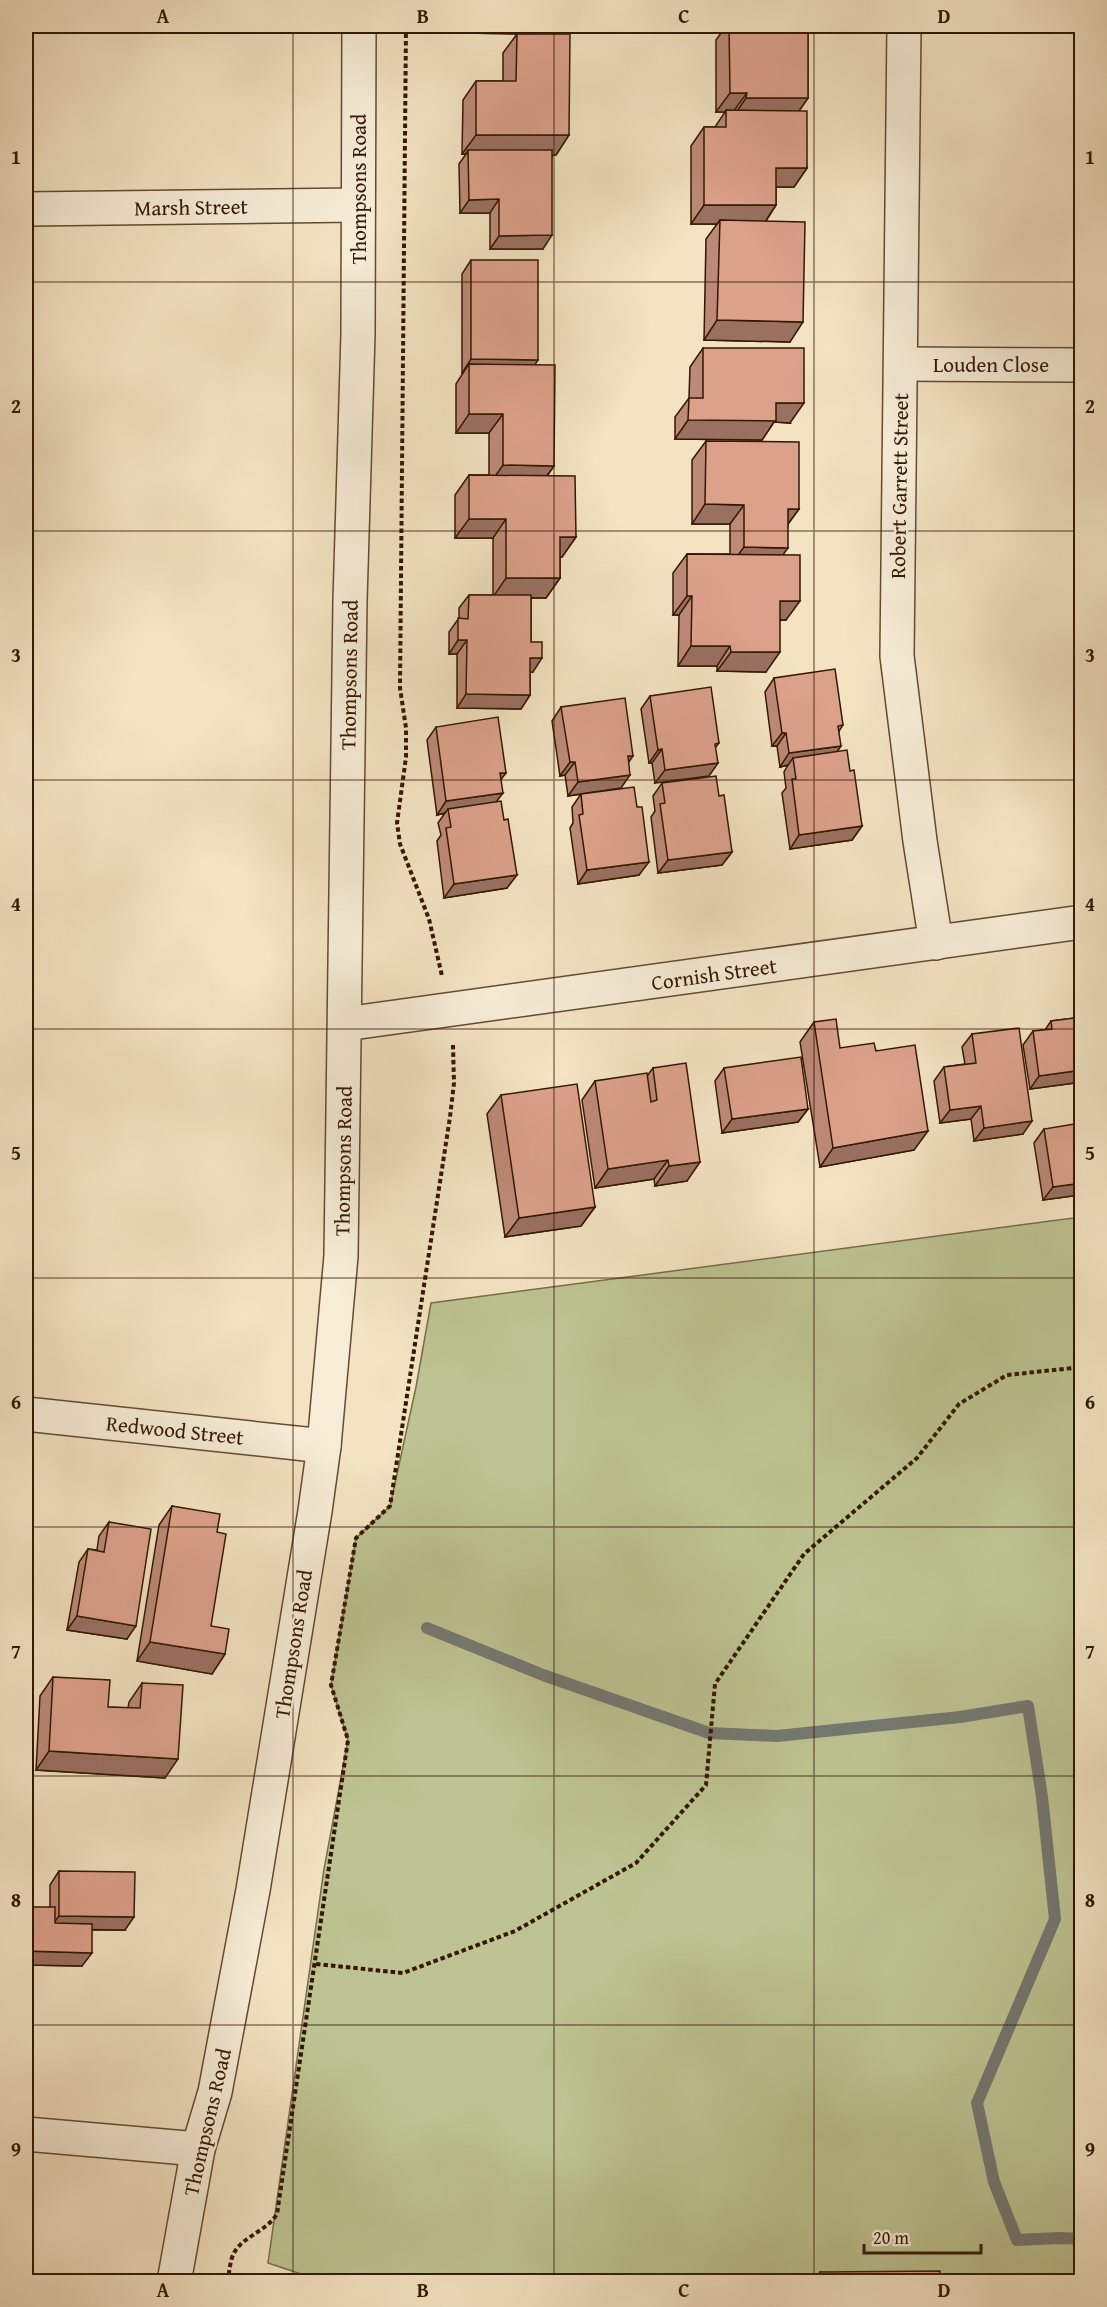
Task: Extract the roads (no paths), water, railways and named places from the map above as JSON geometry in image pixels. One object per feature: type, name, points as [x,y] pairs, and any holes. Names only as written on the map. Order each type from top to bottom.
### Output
[{"type":"street","name":"Thompsons Road","points":[[174,2282],[198,2149],[215,2092],[253,1890],[324,1446],[341,1256],[350,601],[358,334],[359,26]]},
{"type":"street","name":"Robert Garrett Street","points":[[904,26],[897,656],[920,841],[936,943]]},
{"type":"street","name":"Marsh Street","points":[[26,209],[357,205]]},
{"type":"street","name":"Louden Close","points":[[900,364],[1082,364]]},
{"type":"street","name":"Cornish Street","points":[[345,1024],[1082,922]]},
{"type":"street","name":"Redwood Street","points":[[26,1414],[324,1446]]},
{"type":"street","points":[[26,2134],[198,2149]]},
{"type":"waterway","points":[[427,1628],[543,1675],[709,1733],[777,1736],[960,1717],[1028,1706],[1042,1797],[1055,1919],[977,2103],[994,2182],[1017,2240],[1082,2239]]}]
